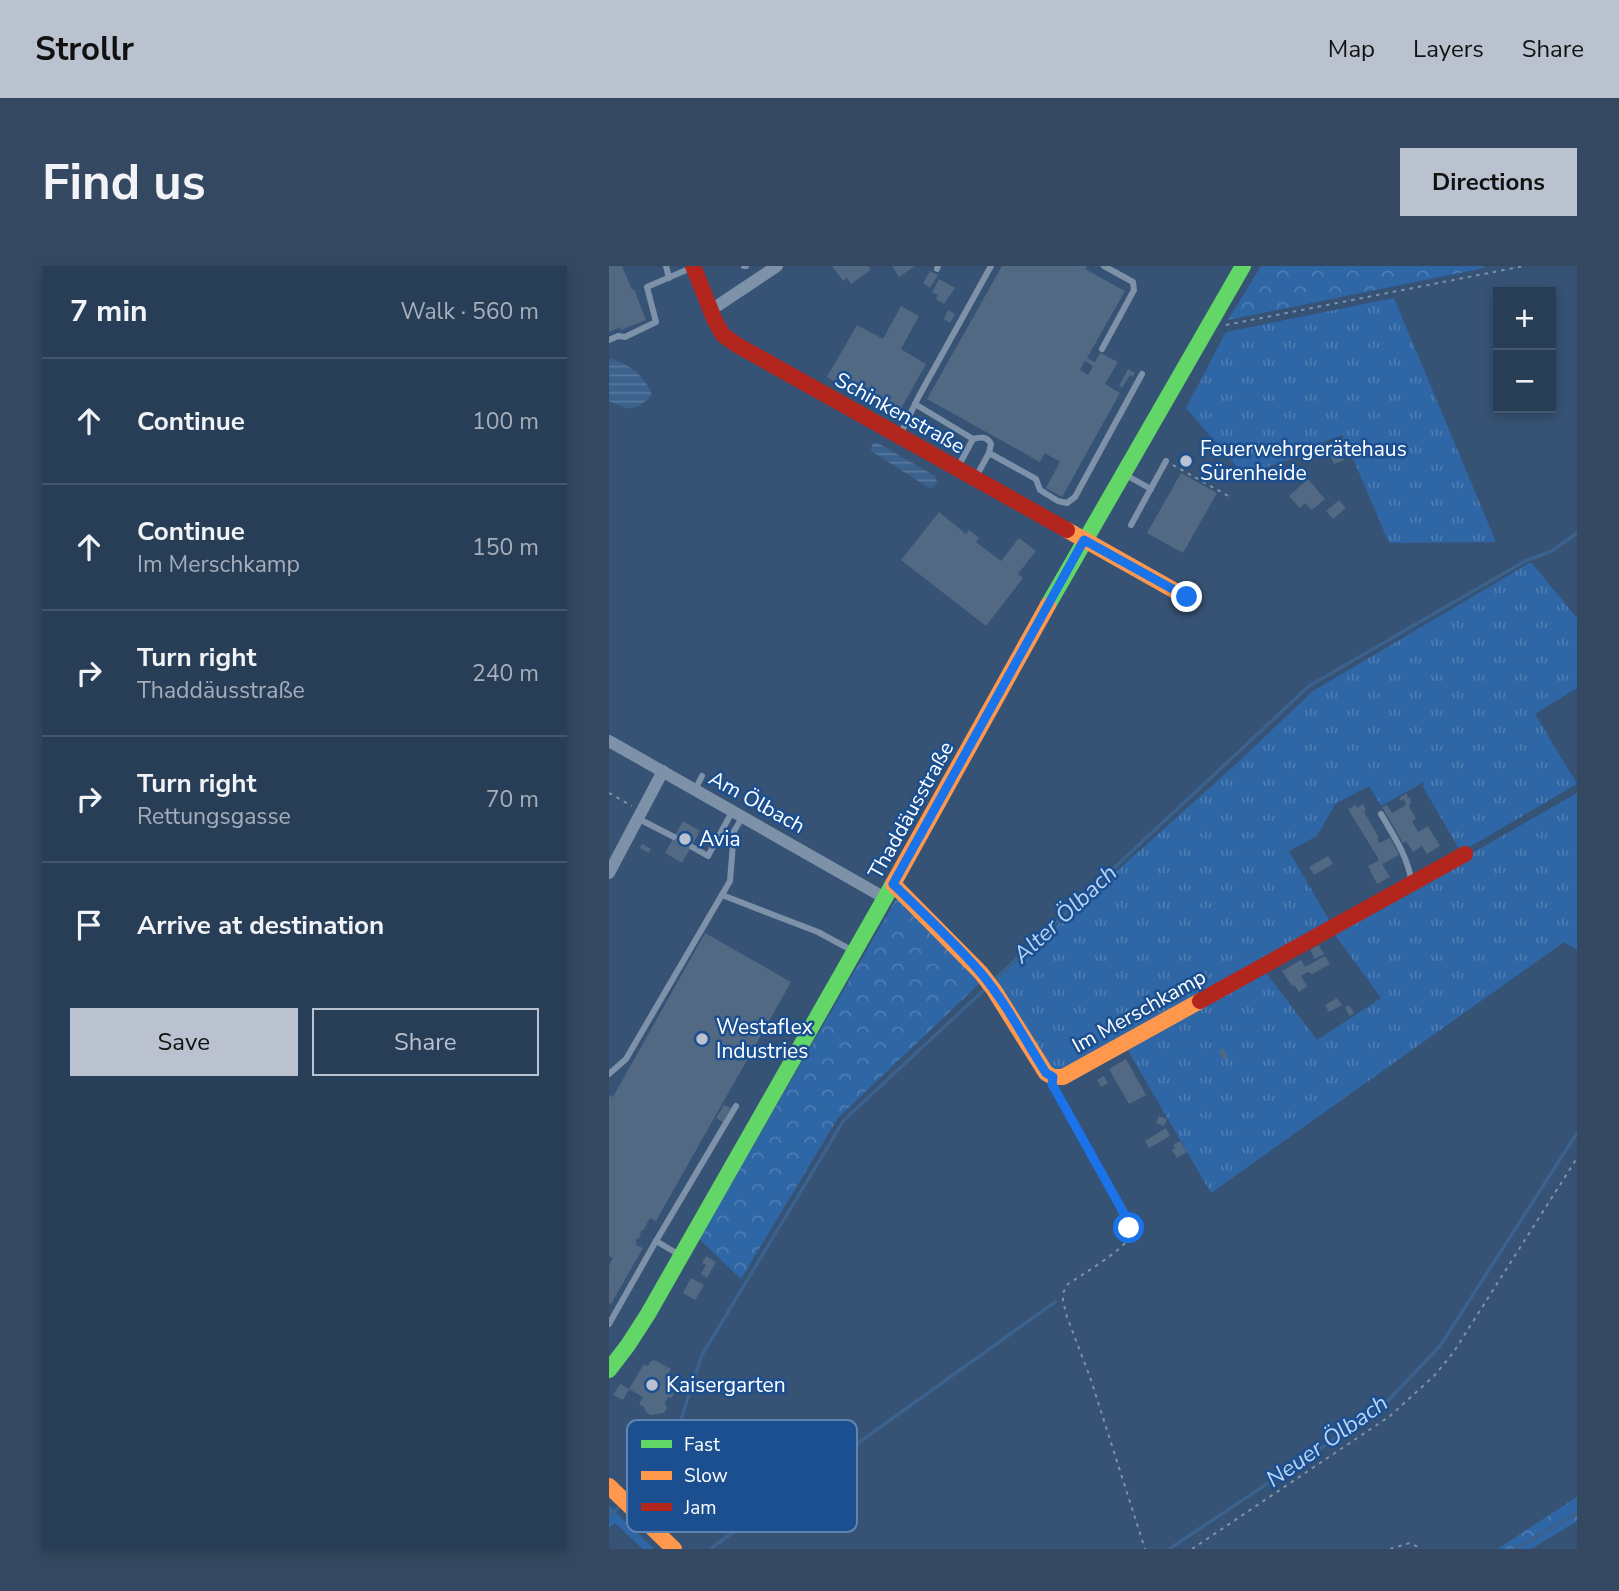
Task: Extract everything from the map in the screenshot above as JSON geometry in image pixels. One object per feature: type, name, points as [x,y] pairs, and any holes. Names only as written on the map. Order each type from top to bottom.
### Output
[{"type":"street","name":"Schinkenstraße","points":[[694,266],[723,335],[737,345],[1187,597]]},
{"type":"street","points":[[710,308],[777,266]]},
{"type":"street","name":"Thaddäusstraße","points":[[609,1370],[648,1314],[889,891],[1122,473],[1243,266]]},
{"type":"street","name":"Am Ölbach","points":[[609,741],[695,790],[889,891]]},
{"type":"street","points":[[609,873],[663,771]]},
{"type":"street","name":"Im Merschkamp","points":[[1053,1077],[1063,1077],[1465,854]]},
{"type":"street","points":[[889,891],[981,973],[1046,1073],[1053,1077]]},
{"type":"street","points":[[611,1488],[627,1503]]},
{"type":"street","points":[[657,1532],[674,1549]]},
{"type":"lane","points":[[666,266],[669,278]]},
{"type":"lane","points":[[609,340],[618,336],[625,337],[656,322],[647,287],[694,266]]},
{"type":"lane","points":[[899,437],[991,266]]},
{"type":"lane","points":[[1103,349],[1134,290],[1133,282],[1104,266]]},
{"type":"lane","points":[[989,453],[1036,479],[1040,490],[1058,501],[1067,503],[1075,497],[1142,374]]},
{"type":"lane","points":[[915,404],[973,439],[982,437],[989,440],[989,453],[975,479]]},
{"type":"lane","points":[[957,469],[973,439]]},
{"type":"lane","points":[[1131,525],[1166,461]]},
{"type":"lane","points":[[1122,473],[1151,489]]},
{"type":"lane","points":[[695,790],[702,776]]},
{"type":"lane","points":[[692,847],[708,856],[738,813]]},
{"type":"lane","points":[[609,1074],[626,1059],[730,881],[738,813]]},
{"type":"lane","points":[[1381,814],[1403,851],[1412,883]]},
{"type":"lane","points":[[640,815],[674,837]]},
{"type":"lane","points":[[722,895],[818,932],[854,951]]},
{"type":"lane","points":[[609,1324],[736,1106]]},
{"type":"lane","points":[[656,1241],[681,1256]]},
{"type":"path","points":[[1220,327],[1524,266]]},
{"type":"path","points":[[1166,461],[1230,497]]},
{"type":"path","points":[[609,793],[640,815]]},
{"type":"path","points":[[1053,1077],[1052,1084],[1126,1217],[1129,1228],[1128,1238],[1122,1248],[1068,1284],[1063,1293],[1063,1301],[1145,1549]]},
{"type":"path","points":[[1192,1549],[1390,1416],[1434,1376],[1453,1353],[1577,1158]]},
{"type":"path","points":[[1390,1549],[1410,1543],[1422,1549]]},
{"type":"green space","points":[[1261,266],[1483,266],[1484,268],[1228,320]]},
{"type":"green space","points":[[1394,298],[1496,542],[1389,543],[1343,435],[1321,443],[1323,448],[1244,475],[1186,408],[1226,332]]},
{"type":"green space","points":[[1531,562],[1577,618],[1577,688],[1535,714],[1577,784],[1461,852],[1423,787],[1424,782],[1381,806],[1369,786],[1335,804],[1317,836],[1289,851],[1332,925],[1055,1073],[995,981],[1313,691]]},
{"type":"green space","points":[[1577,793],[1577,950],[1564,942],[1211,1193],[1126,1047],[1264,970],[1317,1040],[1381,998],[1332,931]]},
{"type":"green space","points":[[898,896],[981,982],[838,1118],[741,1279],[699,1239]]},
{"type":"green space","points":[[1577,1497],[1577,1521],[1531,1549],[1497,1549]]},
{"type":"green space","points":[[609,1506],[627,1523],[627,1532],[636,1532],[654,1549],[643,1549],[615,1523],[609,1528]]},
{"type":"shaded area","points":[[611,359],[636,372],[652,395],[632,408],[609,401]]},
{"type":"shaded area","points":[[876,442],[935,476],[937,482],[934,487],[929,488],[871,451],[872,444]]},
{"type":"building","points":[[609,266],[622,266],[646,320],[609,332]]},
{"type":"building","points":[[832,266],[868,266],[871,270],[851,284],[847,278],[843,281]]},
{"type":"building","points":[[892,266],[915,266],[899,277]]},
{"type":"building","points":[[1002,266],[1087,266],[1085,269],[1125,291],[1087,358],[1095,362],[1100,353],[1118,362],[1105,384],[1120,393],[1062,497],[1046,488],[1060,462],[1045,453],[1040,462],[927,399]],"holes":[[[1085,361],[1093,366],[1088,375],[1080,370]]]},
{"type":"building","points":[[930,271],[938,275],[930,288],[923,283]]},
{"type":"building","points":[[939,279],[955,288],[944,304],[936,299],[938,295],[932,292]]},
{"type":"building","points":[[901,306],[919,316],[901,349],[926,364],[897,416],[827,377],[857,325],[883,339]]},
{"type":"building","points":[[948,310],[955,314],[950,323],[944,319]]},
{"type":"building","points":[[1128,369],[1135,373],[1133,377],[1130,375],[1122,388],[1119,386]]},
{"type":"building","points":[[1343,437],[1347,444],[1339,448],[1344,460],[1334,464],[1326,445]]},
{"type":"building","points":[[1181,473],[1217,493],[1183,553],[1147,533]]},
{"type":"building","points":[[1308,479],[1325,499],[1312,510],[1305,503],[1300,508],[1289,496]]},
{"type":"building","points":[[1339,500],[1346,508],[1333,519],[1326,511]]},
{"type":"building","points":[[939,512],[966,534],[969,530],[979,538],[976,542],[1001,561],[1019,538],[1036,551],[1018,574],[1023,578],[986,626],[901,560]]},
{"type":"building","points":[[1407,793],[1416,819],[1412,821],[1418,832],[1428,826],[1440,846],[1427,854],[1422,846],[1413,852],[1406,841],[1403,843],[1382,807],[1387,805],[1392,813],[1406,805],[1404,799],[1401,801],[1399,798]]},
{"type":"building","points":[[1363,804],[1366,810],[1364,812],[1379,838],[1379,843],[1390,838],[1399,855],[1382,864],[1390,877],[1377,884],[1368,866],[1378,861],[1378,858],[1348,809]]},
{"type":"building","points":[[683,821],[700,831],[682,863],[665,853]]},
{"type":"building","points":[[642,844],[651,849],[649,853],[640,848]]},
{"type":"building","points":[[1328,856],[1333,864],[1314,875],[1309,867]]},
{"type":"building","name":"Westaflex Industries","points":[[705,933],[791,982],[656,1221],[650,1218],[636,1239],[636,1245],[643,1248],[611,1304],[609,1266],[613,1258],[609,1256],[609,1095],[613,1097]]},
{"type":"building","points":[[1318,945],[1324,954],[1315,959],[1310,950]]},
{"type":"building","points":[[1325,956],[1330,964],[1312,974],[1308,972],[1301,976],[1307,986],[1299,992],[1282,971],[1301,960],[1305,967]]},
{"type":"building","points":[[1337,998],[1342,1005],[1329,1012],[1325,1005]]},
{"type":"building","points":[[1349,1005],[1354,1013],[1350,1016],[1345,1008]]},
{"type":"building","points":[[1223,1048],[1228,1057],[1224,1060],[1219,1051]]},
{"type":"building","points":[[1126,1059],[1146,1095],[1129,1104],[1109,1069]]},
{"type":"building","points":[[1104,1076],[1108,1083],[1101,1087],[1097,1080]]},
{"type":"building","points":[[724,1105],[731,1108],[723,1122],[716,1118]]},
{"type":"building","points":[[1159,1116],[1167,1119],[1164,1126],[1156,1123]]},
{"type":"building","points":[[1166,1128],[1170,1136],[1149,1148],[1145,1141]]},
{"type":"building","points":[[1180,1141],[1187,1152],[1177,1158],[1172,1150],[1175,1148],[1173,1145]]},
{"type":"building","points":[[706,1256],[716,1262],[707,1278],[701,1274],[706,1265],[702,1263]]},
{"type":"building","points":[[691,1278],[704,1285],[695,1300],[683,1293]]},
{"type":"building","name":"Kaisergarten","points":[[654,1360],[671,1369],[667,1376],[676,1381],[670,1392],[674,1394],[671,1398],[668,1397],[664,1413],[650,1415],[639,1404],[643,1397],[629,1389],[644,1364],[648,1366]]},
{"type":"building","points":[[620,1384],[629,1389],[623,1400],[613,1395]]},
{"type":"waterway","name":"Alter Ölbach","points":[[994,980],[1309,686],[1525,561],[1552,551],[1577,533]]},
{"type":"waterway","name":"Alter Ölbach","points":[[681,1420],[702,1355],[844,1120],[986,988]]},
{"type":"waterway","name":"Neuer Ölbach","points":[[1169,1549],[1381,1408],[1440,1346],[1577,1133]]},
{"type":"waterway","points":[[857,1444],[1055,1302]]},
{"type":"waterway","name":"Alter Ölbach","points":[[609,1516],[621,1505]]},
{"type":"waterway","points":[[1515,1549],[1577,1513]]},
{"type":"waterway","points":[[710,1549],[734,1532]]},
{"type":"traffic: fast","points":[[1048,605],[1243,266]]},
{"type":"traffic: fast","points":[[609,1370],[648,1314],[894,882]]},
{"type":"traffic: slow","points":[[1067,530],[1186,597]]},
{"type":"traffic: slow","points":[[894,882],[1048,605]]},
{"type":"traffic: slow","points":[[893,884],[981,973],[1046,1073],[1053,1077],[1063,1077],[1200,1001]]},
{"type":"traffic: slow","points":[[609,1486],[627,1503]]},
{"type":"traffic: slow","points":[[656,1532],[674,1549]]},
{"type":"traffic: jam","points":[[693,266],[715,321],[723,335],[737,345],[1067,530]]},
{"type":"traffic: jam","points":[[1200,1001],[1465,854]]},
{"type":"place","name":"Feuerwehrgerätehaus Sürenheide","points":[[1186,461]]},
{"type":"place","name":"Avia","points":[[685,839]]},
{"type":"place","name":"Westaflex Industries","points":[[702,1039]]},
{"type":"place","name":"Kaisergarten","points":[[652,1385]]},
{"type":"route","points":[[1129,1228],[1126,1217],[1052,1084],[1053,1077],[1046,1073],[994,990],[946,936],[893,884],[1084,540],[1187,597]]}]
